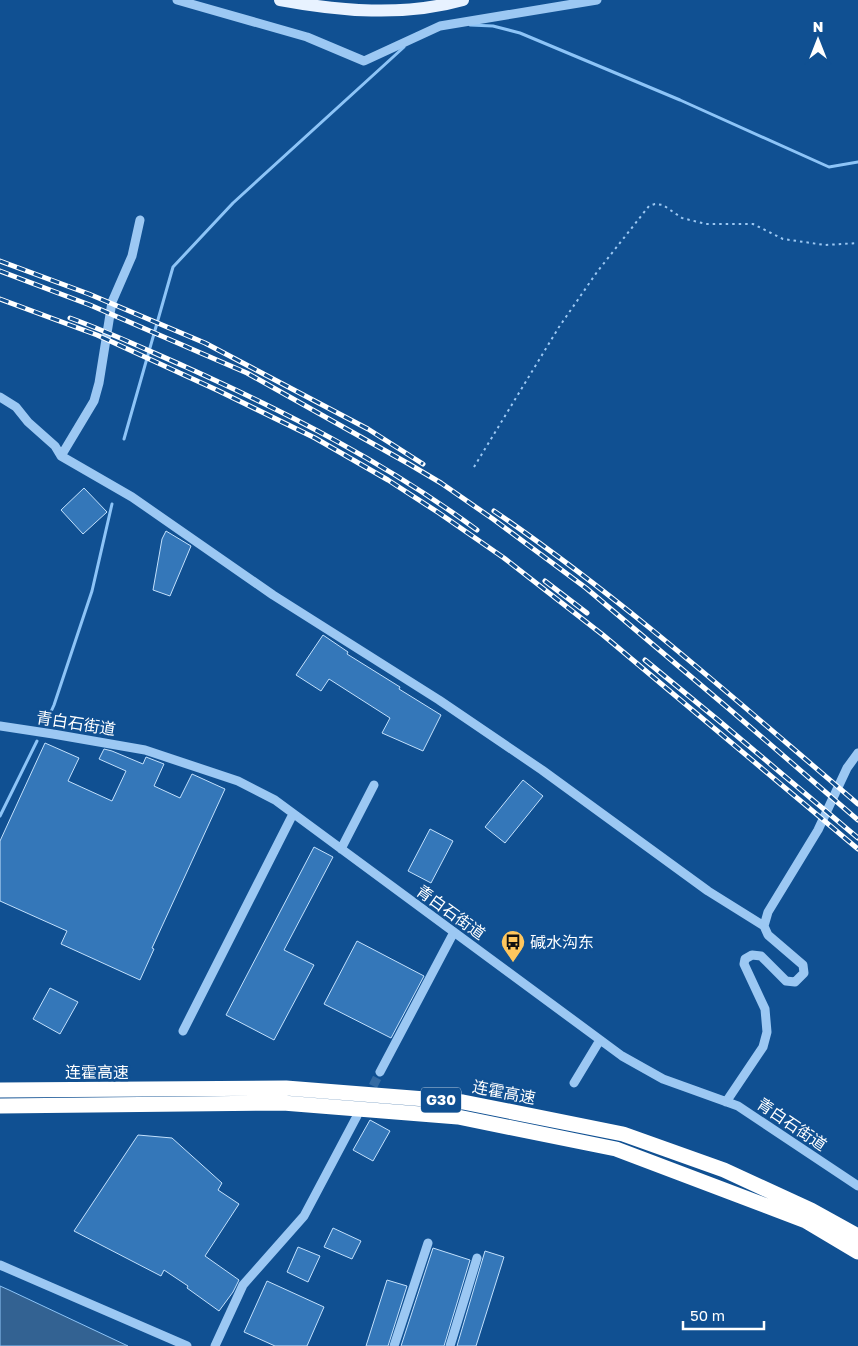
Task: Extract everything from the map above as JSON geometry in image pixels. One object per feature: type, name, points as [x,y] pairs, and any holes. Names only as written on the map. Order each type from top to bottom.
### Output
[{"type":"highway","name":"连霍高速","points":[[0,1090],[286,1088],[463,1102],[623,1134],[724,1170],[811,1210],[858,1236]]},
{"type":"highway","name":"连霍高速","points":[[0,1106],[283,1103],[458,1116],[616,1149],[806,1221],[858,1252]]},
{"type":"main road","points":[[280,0],[322,8],[403,10],[442,6],[463,0]]},
{"type":"street","points":[[177,0],[307,37],[364,61],[440,26],[598,0]]},
{"type":"street","points":[[61,456],[94,401],[99,383],[112,302],[132,256],[140,220]]},
{"type":"street","points":[[0,397],[16,407],[28,422],[56,446],[61,456],[132,497],[273,595],[439,700],[542,770],[708,891],[764,926],[768,935],[803,965],[804,973],[795,982],[786,981],[761,956],[752,955],[745,959],[744,964],[766,1009],[767,1032],[763,1047],[726,1102]]},
{"type":"street","name":"青白石街道","points":[[0,726],[145,750],[238,782],[274,800],[622,1056],[663,1079],[738,1106],[858,1186]]},
{"type":"street","points":[[764,926],[768,912],[818,830],[847,768],[858,753]]},
{"type":"street","points":[[341,849],[374,785]]},
{"type":"street","points":[[183,1030],[293,814]]},
{"type":"street","points":[[380,1072],[454,932]]},
{"type":"street","points":[[574,1083],[600,1040]]},
{"type":"street","points":[[215,1346],[243,1285],[304,1216],[357,1116]]},
{"type":"street","points":[[394,1346],[428,1243]]},
{"type":"street","points":[[450,1346],[477,1258]]},
{"type":"street","points":[[0,1265],[187,1346]]},
{"type":"path","points":[[474,467],[559,327],[598,272],[649,206],[655,204],[663,206],[682,218],[706,224],[753,224],[783,239],[825,245],[858,243]]},
{"type":"water","points":[[0,1286],[9,1290],[128,1346],[0,1346]]},
{"type":"building","points":[[84,488],[107,512],[83,534],[61,510]]},
{"type":"building","points":[[166,531],[191,546],[170,596],[153,590],[162,539]]},
{"type":"building","points":[[323,635],[348,652],[347,654],[441,715],[423,751],[382,733],[390,718],[329,679],[321,691],[296,675]]},
{"type":"building","points":[[45,743],[79,758],[68,781],[112,801],[126,771],[99,759],[104,749],[143,764],[146,757],[164,764],[154,786],[180,798],[192,774],[225,789],[152,948],[154,949],[140,980],[61,944],[67,931],[0,901],[0,841]]},
{"type":"building","points":[[523,780],[543,796],[505,843],[485,827]]},
{"type":"building","points":[[430,829],[453,841],[431,883],[408,871]]},
{"type":"building","points":[[314,847],[333,857],[284,950],[314,965],[274,1040],[226,1015]]},
{"type":"building","points":[[357,941],[424,976],[391,1038],[324,1004]]},
{"type":"building","points":[[50,988],[78,1002],[60,1034],[33,1019]]},
{"type":"building","points":[[370,1120],[390,1131],[373,1161],[353,1150]]},
{"type":"building","points":[[138,1135],[172,1138],[222,1183],[218,1190],[239,1204],[205,1256],[239,1280],[219,1311],[187,1288],[188,1286],[164,1270],[161,1276],[74,1231]]},
{"type":"building","points":[[333,1228],[361,1241],[352,1259],[324,1247]]},
{"type":"building","points":[[298,1247],[320,1256],[308,1282],[287,1272]]},
{"type":"building","points":[[433,1248],[470,1260],[444,1346],[401,1346]]},
{"type":"building","points":[[485,1251],[504,1257],[476,1346],[457,1346]]},
{"type":"building","points":[[387,1280],[407,1286],[388,1346],[366,1346]]},
{"type":"building","points":[[267,1281],[324,1307],[307,1346],[275,1346],[244,1332]]},
{"type":"waterway","points":[[470,25],[493,26],[520,33],[680,100],[829,167],[858,162]]},
{"type":"waterway","points":[[124,439],[173,267],[233,203],[404,47]]},
{"type":"waterway","points":[[46,723],[54,705],[92,591],[112,504]]},
{"type":"waterway","points":[[0,816],[37,741]]},
{"type":"tunnel","points":[[367,1098],[380,1072]]},
{"type":"railway","points":[[0,261],[89,294],[205,343],[368,429],[423,464]]},
{"type":"railway","points":[[0,271],[90,305],[247,373],[441,483],[586,588],[858,820]]},
{"type":"railway","points":[[0,299],[97,335],[219,391],[315,438],[388,480],[504,558],[603,635],[858,849]]},
{"type":"railway","points":[[70,318],[186,367],[299,421],[372,461],[477,530]]},
{"type":"railway","points":[[494,511],[589,580],[680,653],[858,804]]},
{"type":"railway","points":[[545,581],[587,613]]},
{"type":"railway","points":[[645,660],[858,838]]},
{"type":"place","name":"碱水沟东","points":[[513,963]]}]
